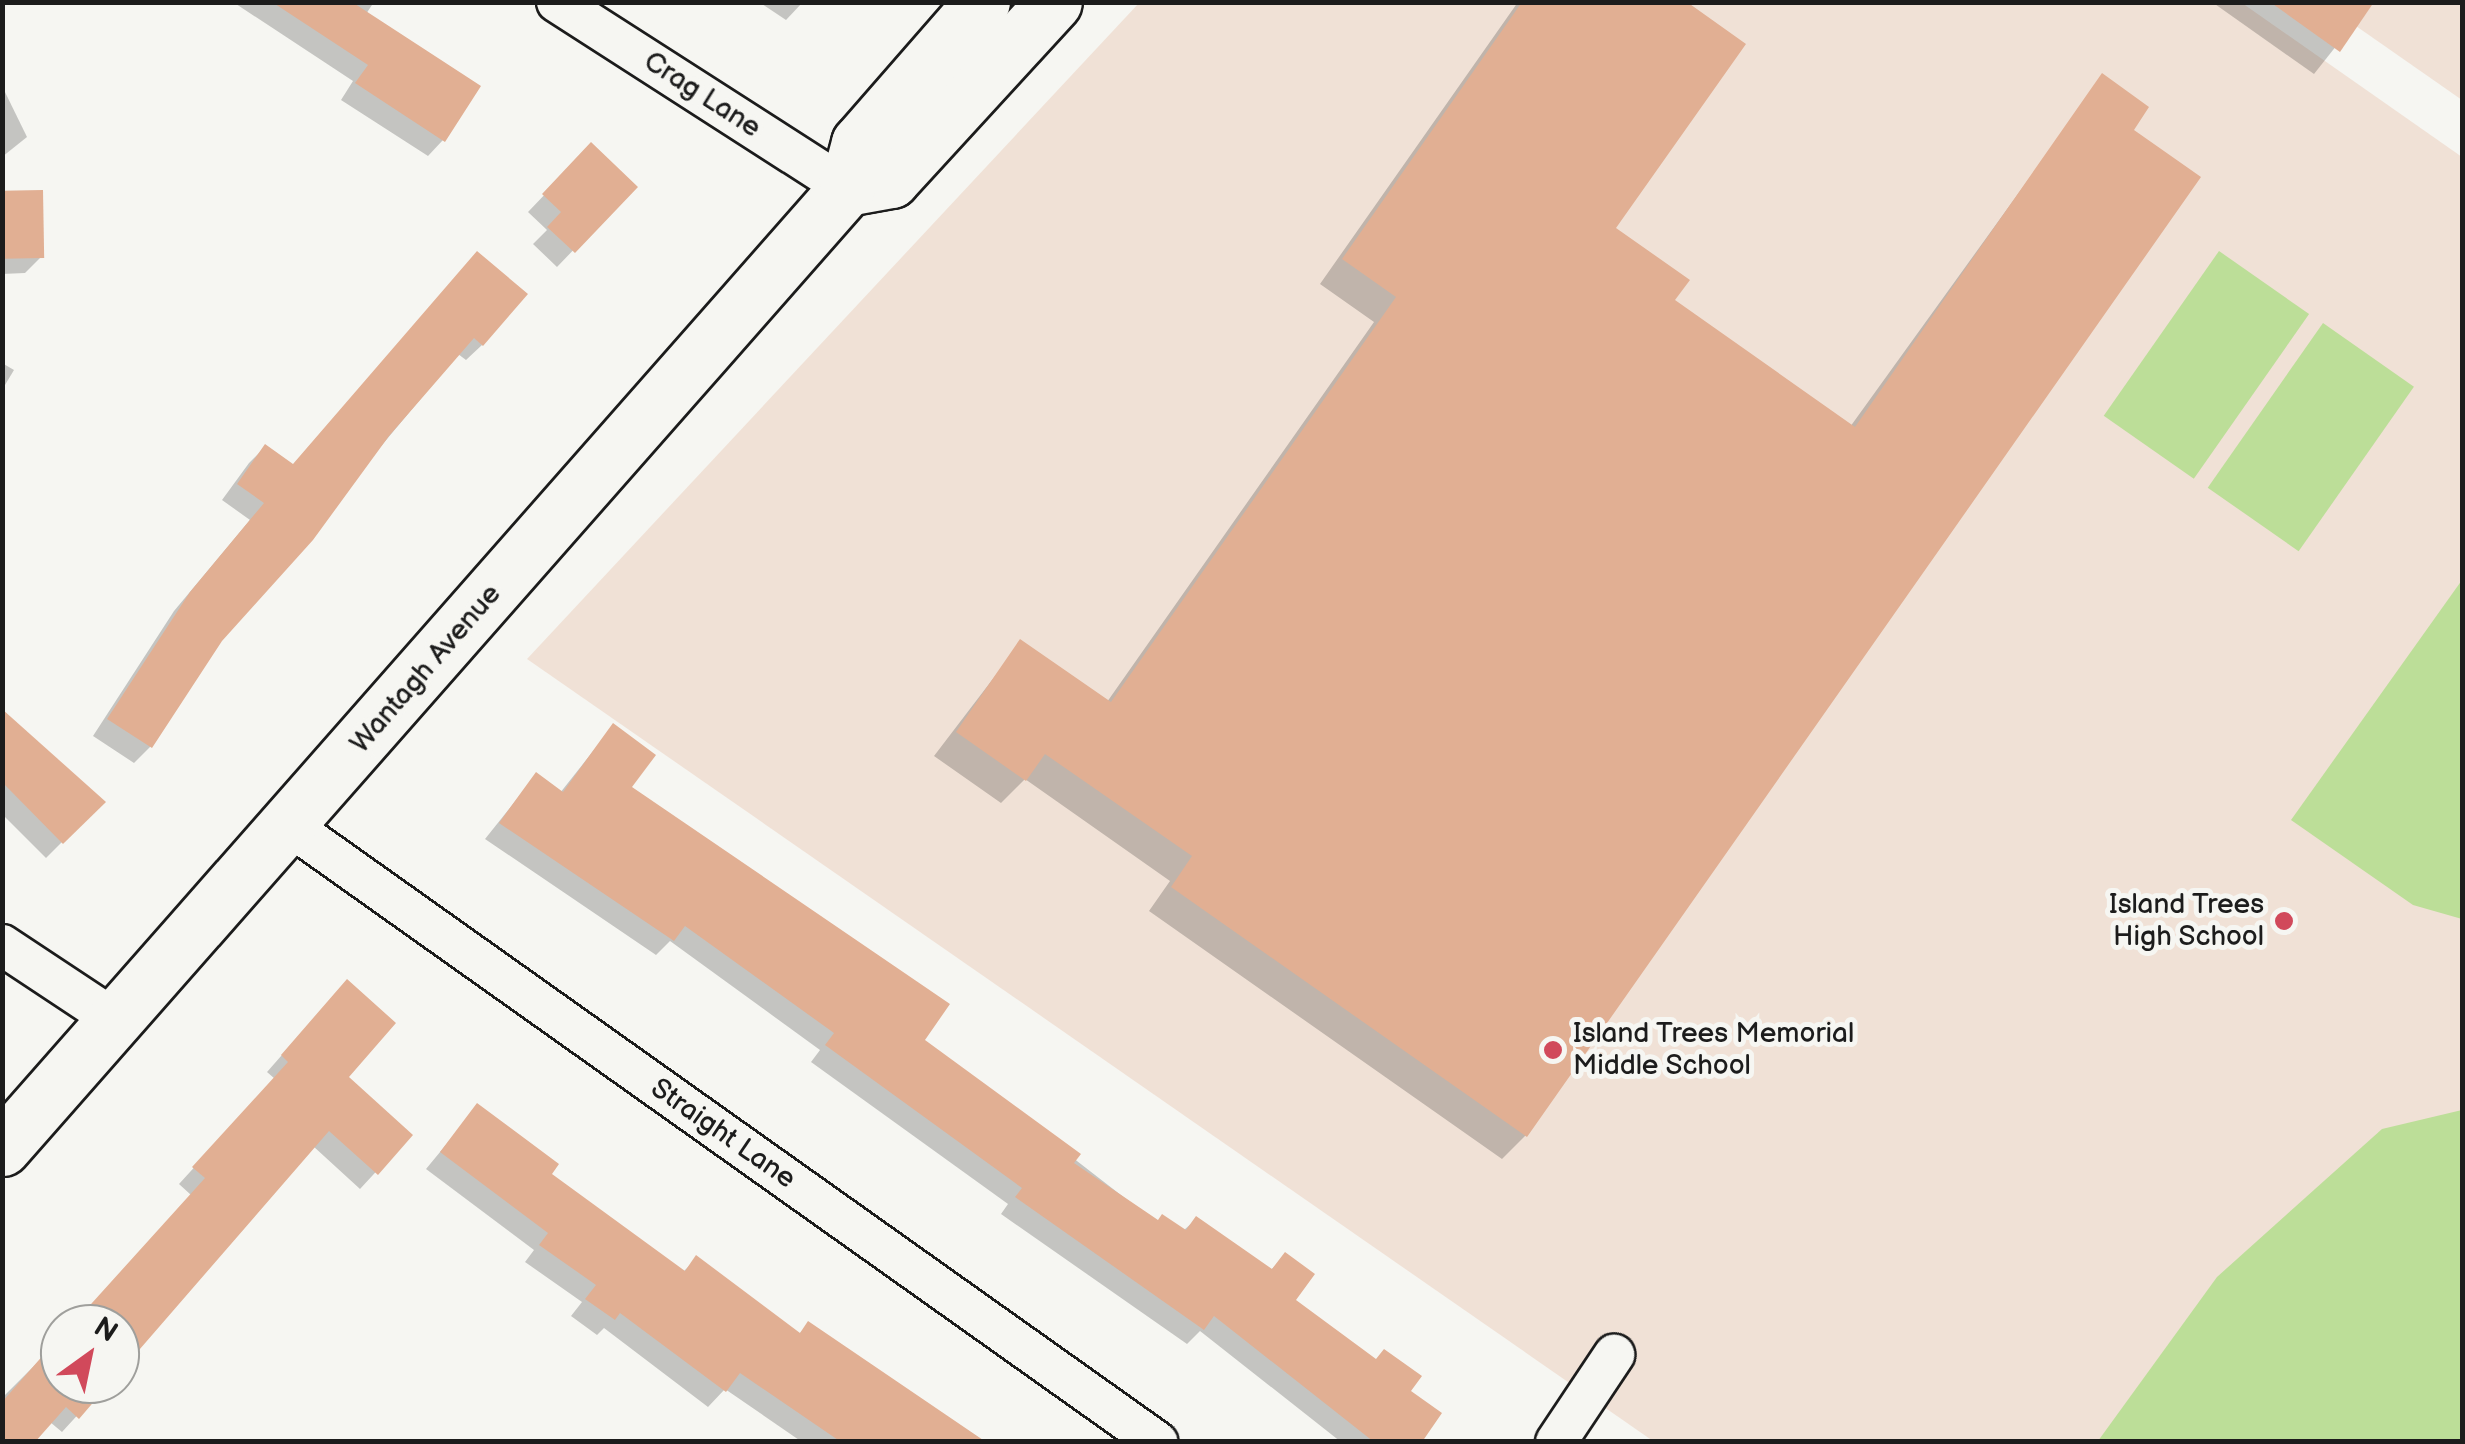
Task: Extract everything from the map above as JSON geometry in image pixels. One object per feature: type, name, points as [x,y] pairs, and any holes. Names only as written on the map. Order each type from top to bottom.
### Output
[{"type":"main road","name":"Wantagh Avenue","points":[[2,1148],[290,826],[847,188],[860,142],[982,2]]},
{"type":"main road","points":[[847,188],[891,180],[1054,2]]},
{"type":"street","name":"Crag Lane","points":[[557,2],[847,188]]},
{"type":"street","name":"Straight Lane","points":[[290,826],[1157,1442]]},
{"type":"street","points":[[2,945],[114,1019]]},
{"type":"street","points":[[1556,1442],[1614,1355]]},
{"type":"shaded area","name":"Island Trees Memorial Middle School","points":[[1139,3],[2242,3],[2462,157],[2462,1441],[1653,1441],[527,659]]},
{"type":"shaded area","points":[[2323,3],[2462,3],[2462,100]]},
{"type":"green space","points":[[2219,251],[2309,314],[2194,479],[2104,416]]},
{"type":"green space","points":[[2323,323],[2414,387],[2299,551],[2208,488]]},
{"type":"green space","points":[[2462,580],[2462,919],[2413,905],[2291,820]]},
{"type":"green space","points":[[2462,1110],[2462,1441],[2098,1441],[2217,1277],[2382,1129]]},
{"type":"building","points":[[272,2],[352,2],[481,86],[445,142],[355,83],[368,65]]},
{"type":"building","points":[[1522,2],[1687,2],[1746,44],[1616,228],[1690,280],[1675,300],[1855,427],[2102,73],[2149,107],[2134,130],[2201,177],[1527,1137],[1171,887],[1192,856],[1045,754],[1026,781],[956,732],[1020,639],[1111,702],[1396,297],[1342,259]]},
{"type":"building","points":[[2270,2],[2374,2],[2340,52]]},
{"type":"building","points":[[591,142],[638,187],[575,253],[547,227],[561,212],[542,194]]},
{"type":"building","points":[[43,190],[44,258],[3,259],[2,191]]},
{"type":"building","points":[[477,251],[528,294],[483,346],[474,338],[389,436],[313,540],[222,641],[152,748],[107,719],[190,592],[264,503],[237,484],[265,444],[293,464]]},
{"type":"building","points":[[2,709],[106,802],[63,844],[2,782]]},
{"type":"building","points":[[613,723],[656,755],[632,787],[950,1004],[925,1040],[1081,1154],[1074,1163],[1158,1220],[1162,1214],[1186,1230],[1196,1216],[1272,1269],[1285,1252],[1315,1274],[1296,1300],[1376,1359],[1384,1349],[1422,1376],[1411,1391],[1442,1413],[1422,1442],[1374,1442],[1214,1316],[1204,1330],[1015,1197],[1022,1188],[825,1045],[834,1033],[685,926],[674,941],[499,823],[536,772],[563,792]]},
{"type":"building","points":[[347,979],[396,1023],[349,1077],[413,1135],[378,1175],[329,1131],[140,1349],[140,1304],[91,1304],[205,1178],[192,1167],[288,1062],[281,1055]]},
{"type":"building","points":[[477,1103],[559,1164],[552,1174],[685,1271],[696,1255],[800,1333],[808,1321],[986,1442],[841,1442],[740,1373],[726,1392],[620,1313],[615,1320],[585,1299],[596,1285],[539,1245],[548,1233],[440,1152]]},
{"type":"building","points":[[40,1359],[40,1404],[92,1404],[79,1419],[66,1407],[35,1442],[2,1442],[2,1402]]},
{"type":"place","name":"Island Trees High School","points":[[2284,921]]},
{"type":"place","name":"Island Trees Memorial Middle School","points":[[1553,1050]]}]
